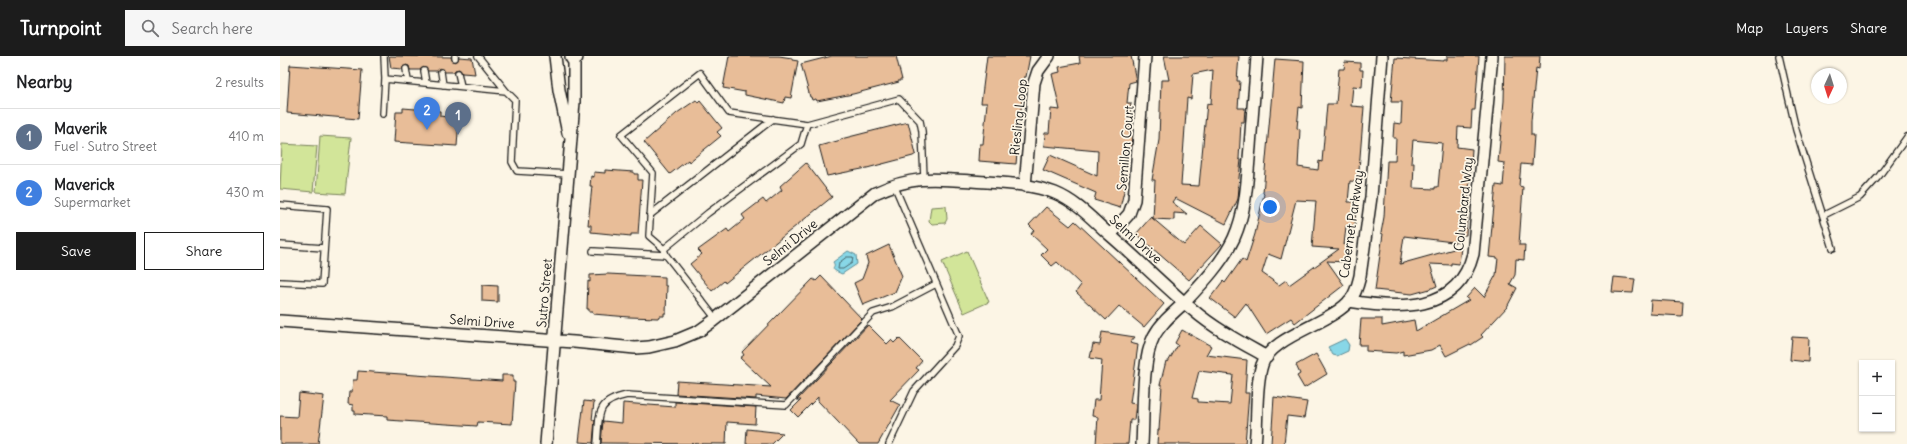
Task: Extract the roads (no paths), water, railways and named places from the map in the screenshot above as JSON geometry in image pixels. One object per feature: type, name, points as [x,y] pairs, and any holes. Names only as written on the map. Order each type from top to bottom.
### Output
[{"type":"street","name":"Sutro Street","points":[[555,56],[559,90],[570,144]]},
{"type":"street","name":"Sutro Street","points":[[546,444],[574,102],[574,56]]},
{"type":"street","name":"Riesling Loop","points":[[1025,186],[1034,84],[1038,71],[1049,56]]},
{"type":"street","name":"Semillon Court","points":[[1110,235],[1133,208],[1145,56]]},
{"type":"street","points":[[1142,444],[1147,356],[1154,337],[1164,322],[1184,302],[1225,254],[1239,226],[1244,208],[1247,181],[1257,56]]},
{"type":"street","name":"Cabernet Parkway","points":[[1266,357],[1290,336],[1313,326],[1349,301],[1356,289],[1360,276],[1371,197],[1382,56]]},
{"type":"street","name":"Columbard Way","points":[[1349,301],[1380,306],[1399,307],[1424,304],[1441,297],[1462,279],[1470,266],[1473,254],[1492,56]]},
{"type":"street","name":"Selmi Drive","points":[[280,321],[554,340],[627,347],[649,347],[686,337],[699,331],[875,193],[894,184],[924,178],[1025,186],[1056,194],[1072,202],[1184,302],[1214,325],[1266,357]]},
{"type":"street","points":[[1255,444],[1260,378],[1262,364],[1266,357]]},
{"type":"lane","points":[[383,114],[385,79],[384,56]]},
{"type":"lane","points":[[478,56],[515,100],[512,162],[517,171],[568,174]]},
{"type":"lane","points":[[1779,56],[1796,130],[1824,215],[1833,248]]},
{"type":"lane","points":[[406,69],[408,81]]},
{"type":"lane","points":[[424,70],[426,83]]},
{"type":"lane","points":[[441,72],[443,85]]},
{"type":"lane","points":[[458,73],[461,86]]},
{"type":"lane","points":[[716,319],[666,255],[664,249],[649,236],[653,173],[621,135],[700,73],[729,113],[807,124],[899,99],[920,121],[922,131],[924,178]]},
{"type":"lane","points":[[385,79],[506,91]]},
{"type":"lane","points":[[650,215],[773,119]]},
{"type":"lane","points":[[664,249],[708,213],[801,144],[807,124]]},
{"type":"lane","points":[[1824,215],[1860,197],[1879,176],[1907,137]]},
{"type":"lane","points":[[889,444],[914,391],[955,346],[959,336],[894,184]]},
{"type":"lane","points":[[280,205],[327,209],[322,284],[280,282]]},
{"type":"lane","points":[[280,245],[324,248]]},
{"type":"lane","points":[[593,251],[666,255]]},
{"type":"lane","points":[[598,444],[600,411],[604,404],[614,398],[627,395],[786,405],[873,313],[892,307],[936,284]]},
{"type":"water","points":[[848,251],[856,255],[857,264],[842,274],[833,269],[833,262]]},
{"type":"water","points":[[1345,339],[1349,345],[1348,351],[1337,356],[1333,355],[1328,347]]},
{"type":"place","name":"Maverick","points":[[427,130]]},
{"type":"place","name":"Maverik","points":[[458,135]]}]
